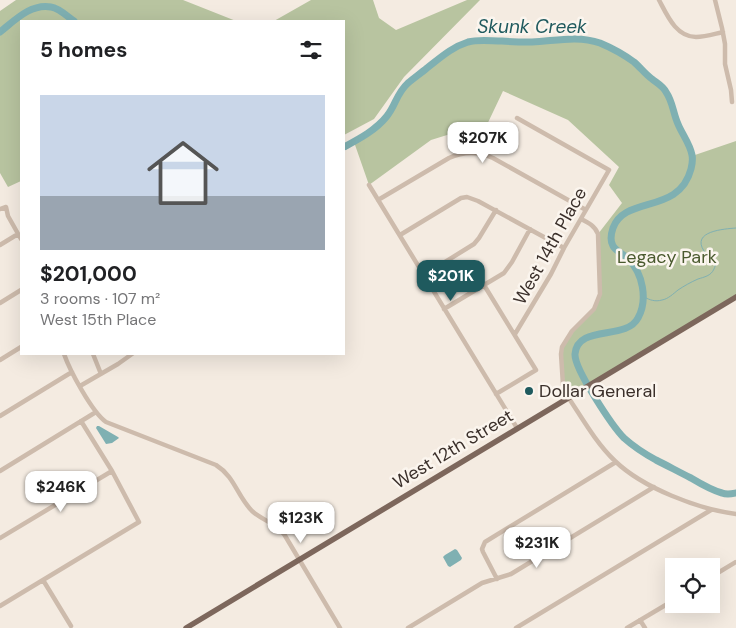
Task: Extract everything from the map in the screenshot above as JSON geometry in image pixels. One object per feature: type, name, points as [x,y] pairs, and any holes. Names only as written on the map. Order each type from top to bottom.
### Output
[{"type":"main road","name":"West 12th Street","points":[[186,628],[736,297]]},
{"type":"street","points":[[659,0],[665,13],[682,33],[694,37],[723,32]]},
{"type":"street","points":[[715,0],[723,32],[726,52],[725,64],[732,102]]},
{"type":"street","name":"West 14th Place","points":[[515,334],[609,170],[517,118]]},
{"type":"street","points":[[378,200],[449,158],[460,154],[474,153],[493,158],[586,210]]},
{"type":"street","points":[[369,185],[516,428]]},
{"type":"street","points":[[400,235],[465,197],[473,198],[564,248]]},
{"type":"street","points":[[0,209],[6,207],[8,216],[20,238]]},
{"type":"street","points":[[424,275],[474,244],[496,210]]},
{"type":"street","points":[[581,219],[595,228],[598,234],[600,294],[594,309],[572,331],[562,347],[564,391],[595,437],[616,462],[639,479],[711,510],[736,514]]},
{"type":"street","points":[[444,309],[500,276],[506,270],[530,229]]},
{"type":"street","points":[[0,246],[18,234]]},
{"type":"street","points":[[484,285],[536,370],[496,394]]},
{"type":"street","points":[[0,303],[20,291]]},
{"type":"street","points":[[0,360],[20,348]]},
{"type":"street","points":[[64,355],[72,372],[96,412],[106,422],[223,469],[251,510],[278,527],[284,534],[340,628]]},
{"type":"street","points":[[92,355],[101,374]]},
{"type":"street","points":[[80,386],[130,355]]},
{"type":"street","points":[[0,416],[72,372]]},
{"type":"street","points":[[0,471],[96,412]]},
{"type":"street","points":[[0,606],[138,522],[112,471],[81,421]]},
{"type":"street","points":[[497,579],[483,552],[482,546],[485,542],[616,462]]},
{"type":"street","points":[[0,538],[112,471]]},
{"type":"street","points":[[408,628],[482,583],[511,574],[654,487]]},
{"type":"street","points":[[516,628],[711,510]]},
{"type":"street","points":[[720,572],[736,562]]},
{"type":"street","points":[[42,580],[70,626]]},
{"type":"street","points":[[627,628],[665,605]]},
{"type":"street","points":[[640,620],[645,628]]},
{"type":"green space","points":[[16,0],[183,0],[233,20],[20,20],[20,181],[8,187],[0,173],[0,11]]},
{"type":"green space","points":[[311,0],[373,0],[379,18],[396,30],[467,0],[480,0],[404,77],[374,119],[345,134],[345,20],[276,20]]},
{"type":"green space","name":"Legacy Park","points":[[583,39],[598,42],[618,51],[665,89],[673,107],[677,123],[692,156],[736,141],[736,297],[568,397],[563,385],[563,344],[597,304],[600,288],[598,234],[622,203],[609,185],[619,167],[568,120],[503,91],[484,131],[475,129],[460,131],[431,140],[369,185],[354,142],[375,128],[387,116],[398,94],[407,84],[457,46],[471,41],[535,42]]},
{"type":"water","points":[[97,426],[119,438],[112,443],[106,444],[96,428]]},
{"type":"water","points":[[455,549],[462,558],[450,567],[443,557]]},
{"type":"waterway","name":"Skunk Creek","points":[[0,32],[23,14],[44,6],[57,9],[73,20]]},
{"type":"waterway","name":"Skunk Creek","points":[[345,146],[367,134],[383,121],[408,83],[451,50],[472,41],[532,42],[583,39],[600,43],[626,56],[662,86],[670,100],[678,124],[691,151],[691,169],[685,183],[675,193],[664,199],[629,211],[619,218],[613,228],[611,235],[613,246],[633,265],[640,279],[643,295],[641,311],[632,325],[624,329],[593,335],[584,339],[578,345],[575,354],[576,361],[595,398],[624,438],[652,458],[710,489],[726,494],[736,493]]},
{"type":"waterway","points":[[644,297],[659,301],[688,284],[709,275],[714,269],[715,262],[705,253],[701,244],[702,239],[705,235],[717,230],[736,228]]},
{"type":"place","name":"Dollar General","points":[[529,391]]}]
